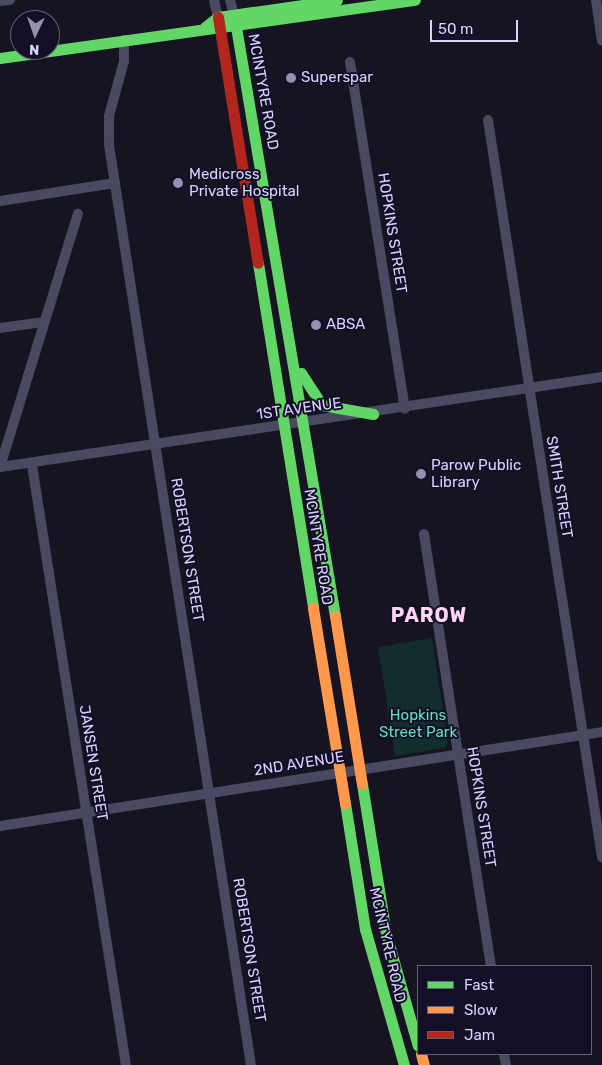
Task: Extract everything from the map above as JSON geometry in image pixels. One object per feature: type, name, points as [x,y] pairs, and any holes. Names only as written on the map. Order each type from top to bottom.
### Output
[{"type":"main road","points":[[205,27],[218,17],[337,0]]},
{"type":"main road","points":[[0,58],[205,27],[220,30],[236,28],[415,0]]},
{"type":"main road","name":"MCINTYRE ROAD","points":[[234,15],[294,355],[357,770],[386,934],[417,1042]]},
{"type":"main road","name":"MCINTYRE ROAD","points":[[218,17],[338,774],[365,930],[404,1065]]},
{"type":"main road","points":[[294,355],[320,404],[373,414]]},
{"type":"street","points":[[0,1],[10,0]]},
{"type":"street","points":[[214,0],[218,17]]},
{"type":"street","points":[[230,0],[234,15]]},
{"type":"street","points":[[596,0],[602,41]]},
{"type":"street","name":"ROBERTSON STREET","points":[[124,40],[124,61],[108,116],[115,183],[251,1065]]},
{"type":"street","name":"HOPKINS STREET","points":[[350,62],[405,409]]},
{"type":"street","name":"SMITH STREET","points":[[488,120],[602,857]]},
{"type":"street","points":[[0,201],[115,183]]},
{"type":"street","points":[[1,463],[43,322],[78,214]]},
{"type":"street","points":[[0,328],[43,322]]},
{"type":"street","name":"1ST AVENUE","points":[[1,463],[32,465],[602,378]]},
{"type":"street","name":"JANSEN STREET","points":[[32,465],[126,1065]]},
{"type":"street","name":"HOPKINS STREET","points":[[424,534],[490,965]]},
{"type":"street","name":"2ND AVENUE","points":[[0,826],[602,732]]},
{"type":"green space","name":"Hopkins Street Park","points":[[432,638],[448,743],[444,748],[395,756],[378,647]]},
{"type":"traffic: fast","points":[[205,27],[218,17],[337,0]]},
{"type":"traffic: fast","points":[[0,58],[415,0]]},
{"type":"traffic: fast","points":[[234,15],[335,616]]},
{"type":"traffic: fast","points":[[258,263],[313,608]]},
{"type":"traffic: fast","points":[[301,373],[322,405],[373,414]]},
{"type":"traffic: fast","points":[[362,784],[386,934],[417,1042]]},
{"type":"traffic: fast","points":[[345,803],[365,929],[404,1065]]},
{"type":"traffic: slow","points":[[313,608],[345,803]]},
{"type":"traffic: slow","points":[[335,616],[362,784]]},
{"type":"traffic: slow","points":[[421,1055],[424,1065]]},
{"type":"traffic: jam","points":[[218,17],[258,263]]},
{"type":"place","name":"Superspar","points":[[291,78]]},
{"type":"place","name":"Medicross Private Hospital","points":[[178,183]]},
{"type":"place","name":"ABSA","points":[[316,325]]},
{"type":"place","name":"Parow Public Library","points":[[421,474]]},
{"type":"district","name":"PAROW","points":[[429,615]]}]
